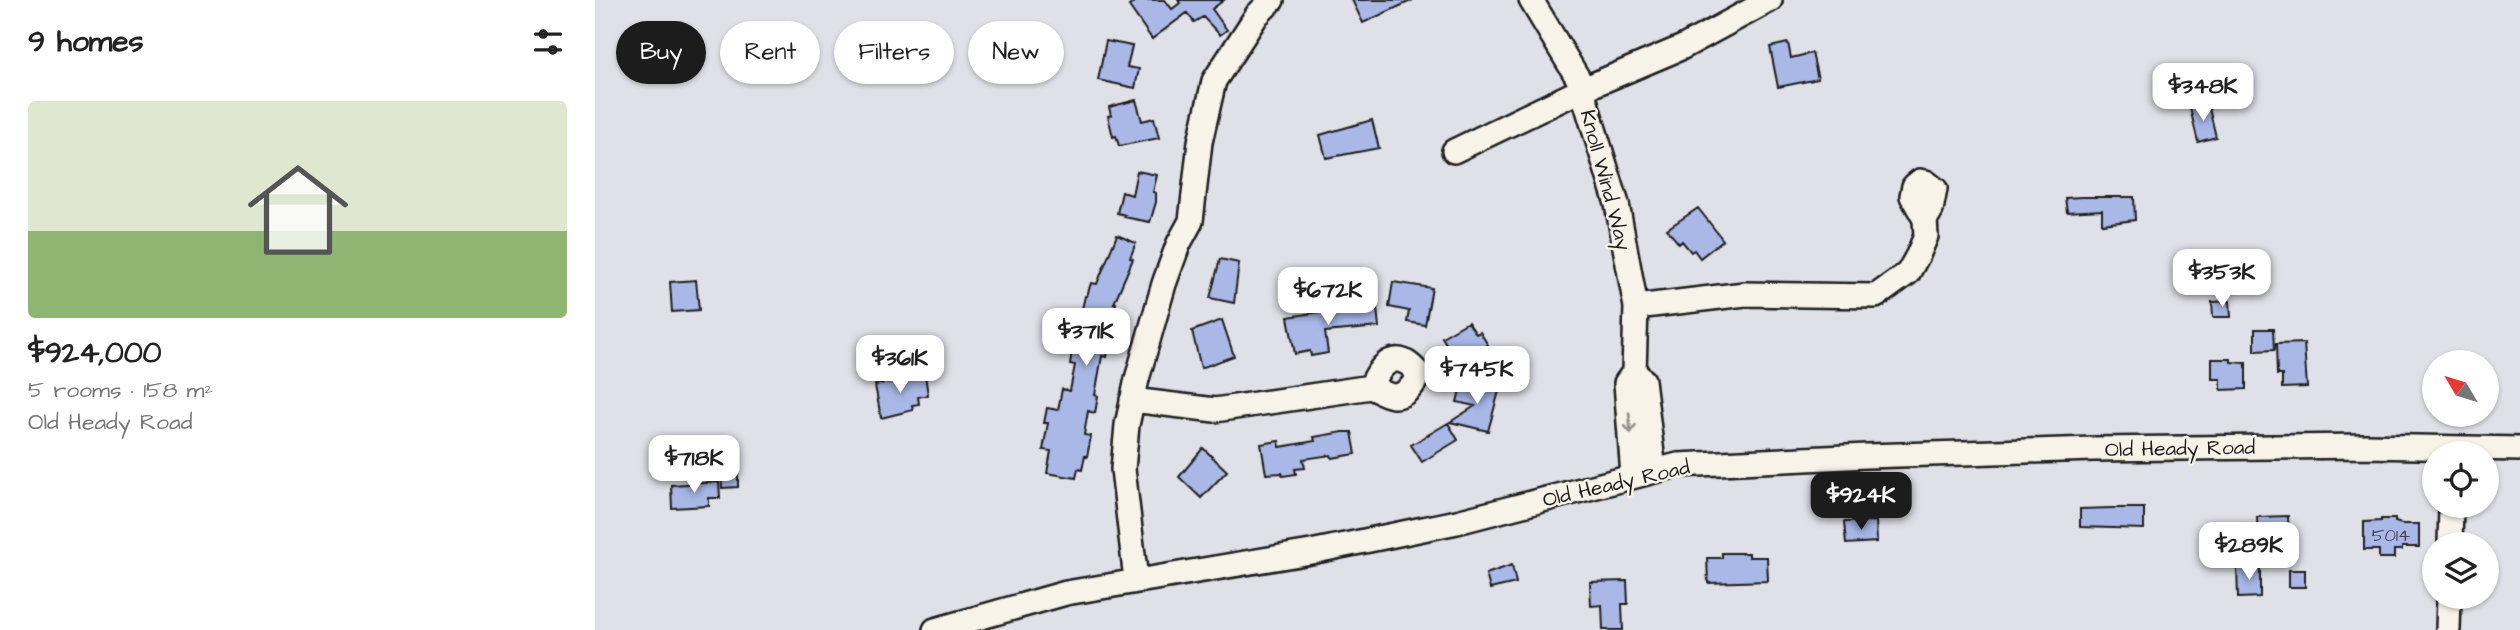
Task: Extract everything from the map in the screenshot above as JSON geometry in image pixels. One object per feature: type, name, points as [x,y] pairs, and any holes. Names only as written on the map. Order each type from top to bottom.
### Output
[{"type":"street","points":[[1136,580],[1123,469],[1132,400],[1164,284],[1178,245],[1191,221],[1200,142],[1214,81],[1257,15],[1272,0]]},
{"type":"street","name":"Knoll Wind Way","points":[[1531,0],[1573,70],[1617,204],[1636,307],[1634,372],[1626,383],[1644,473]]},
{"type":"street","points":[[1454,152],[1581,90],[1683,47],[1770,0]]},
{"type":"street","points":[[1636,307],[1745,294],[1876,296],[1908,273],[1926,236],[1925,220]]},
{"type":"street","points":[[1132,400],[1215,411],[1371,387]]},
{"type":"street","name":"Old Heady Road","points":[[935,630],[1066,593],[1311,552],[1457,522],[1678,465],[2094,449],[2366,446],[2422,449]]},
{"type":"street","name":"Old Heady Road","points":[[2499,450],[2520,449]]},
{"type":"street","points":[[2448,630],[2449,609]]},
{"type":"building","points":[[1137,0],[1165,0],[1172,9],[1180,3],[1178,0],[1224,0],[1212,9],[1227,30],[1220,35],[1203,17],[1194,22],[1187,13],[1152,39],[1129,6]]},
{"type":"building","points":[[1352,0],[1413,0],[1363,23]]},
{"type":"building","points":[[1106,41],[1132,46],[1127,67],[1139,69],[1135,88],[1098,80]]},
{"type":"building","points":[[1788,43],[1791,58],[1812,53],[1818,79],[1778,87],[1770,47]]},
{"type":"building","points":[[1136,100],[1142,121],[1154,118],[1159,138],[1119,146],[1116,136],[1113,137],[1108,116],[1111,115],[1109,107]]},
{"type":"building","points":[[2208,104],[2216,137],[2198,142],[2190,108]]},
{"type":"building","points":[[1372,120],[1379,148],[1326,158],[1320,135]]},
{"type":"building","points":[[1137,171],[1157,175],[1153,192],[1156,193],[1156,202],[1150,222],[1117,213],[1122,192],[1132,195]]},
{"type":"building","points":[[2134,197],[2135,220],[2102,224],[2102,210],[2067,212],[2065,198]]},
{"type":"building","points":[[1698,208],[1723,240],[1700,258],[1682,241],[1679,244],[1667,229]]},
{"type":"building","points":[[1117,235],[1136,243],[1130,258],[1133,259],[1114,303],[1105,339],[1110,340],[1107,357],[1102,356],[1095,395],[1098,396],[1095,413],[1088,411],[1084,435],[1091,436],[1087,457],[1085,456],[1082,470],[1078,469],[1076,478],[1047,473],[1051,451],[1043,450],[1048,423],[1044,423],[1047,408],[1058,410],[1062,389],[1070,391],[1075,365],[1070,364],[1072,351],[1076,352],[1079,334],[1084,335],[1090,311],[1082,309],[1085,296],[1091,283],[1097,284]]},
{"type":"building","points":[[1220,259],[1239,263],[1234,303],[1210,298]]},
{"type":"building","points":[[696,280],[699,310],[672,312],[670,282]]},
{"type":"building","points":[[1393,282],[1432,288],[1425,325],[1407,322],[1409,311],[1389,307]]},
{"type":"building","points":[[2230,301],[2231,317],[2213,317],[2212,302]]},
{"type":"building","points":[[1363,305],[1363,309],[1377,308],[1379,327],[1325,332],[1328,353],[1311,356],[1310,351],[1295,354],[1288,317]]},
{"type":"building","points":[[1222,320],[1234,356],[1201,368],[1192,331]]},
{"type":"building","points":[[1468,322],[1476,334],[1480,332],[1488,345],[1484,347],[1488,354],[1466,367],[1456,349],[1451,352],[1442,337]]},
{"type":"building","points":[[2255,329],[2273,329],[2274,350],[2255,351]]},
{"type":"building","points":[[2304,343],[2307,387],[2282,388],[2282,375],[2277,375],[2276,344]]},
{"type":"building","points":[[2212,359],[2231,359],[2231,362],[2246,363],[2246,389],[2221,390],[2221,379],[2212,379]]},
{"type":"building","points":[[925,375],[928,395],[918,397],[919,404],[912,405],[913,410],[881,418],[875,385]]},
{"type":"building","points":[[1462,382],[1499,391],[1488,431],[1450,422],[1475,406],[1457,402]]},
{"type":"building","points":[[1448,423],[1458,440],[1422,462],[1411,445]]},
{"type":"building","points":[[1352,432],[1356,454],[1303,459],[1305,468],[1295,469],[1296,474],[1266,474],[1261,444],[1279,441],[1280,447],[1315,441],[1314,437]]},
{"type":"building","points":[[1203,448],[1227,471],[1201,498],[1179,477]]},
{"type":"building","points":[[721,469],[738,469],[738,487],[722,488]]},
{"type":"building","points":[[719,482],[720,498],[709,498],[709,506],[672,508],[671,485]]},
{"type":"building","points":[[2144,508],[2144,529],[2080,527],[2080,509]]},
{"type":"building","points":[[2288,516],[2289,541],[2258,542],[2257,517]]},
{"type":"building","points":[[2395,519],[2395,522],[2402,524],[2419,524],[2419,547],[2394,550],[2394,558],[2379,558],[2379,550],[2364,550],[2364,522]]},
{"type":"building","points":[[1876,521],[1877,542],[1846,544],[1844,522]]},
{"type":"building","points":[[1722,553],[1749,553],[1749,557],[1767,557],[1768,581],[1708,583],[1707,558],[1722,558]]},
{"type":"building","points":[[1512,565],[1516,583],[1490,589],[1486,574]]},
{"type":"building","points":[[2260,566],[2260,597],[2238,598],[2237,567]]},
{"type":"building","points":[[2289,570],[2305,570],[2305,587],[2289,587]]},
{"type":"building","points":[[1627,581],[1628,604],[1622,604],[1623,630],[1603,630],[1602,605],[1591,606],[1590,582]]}]
